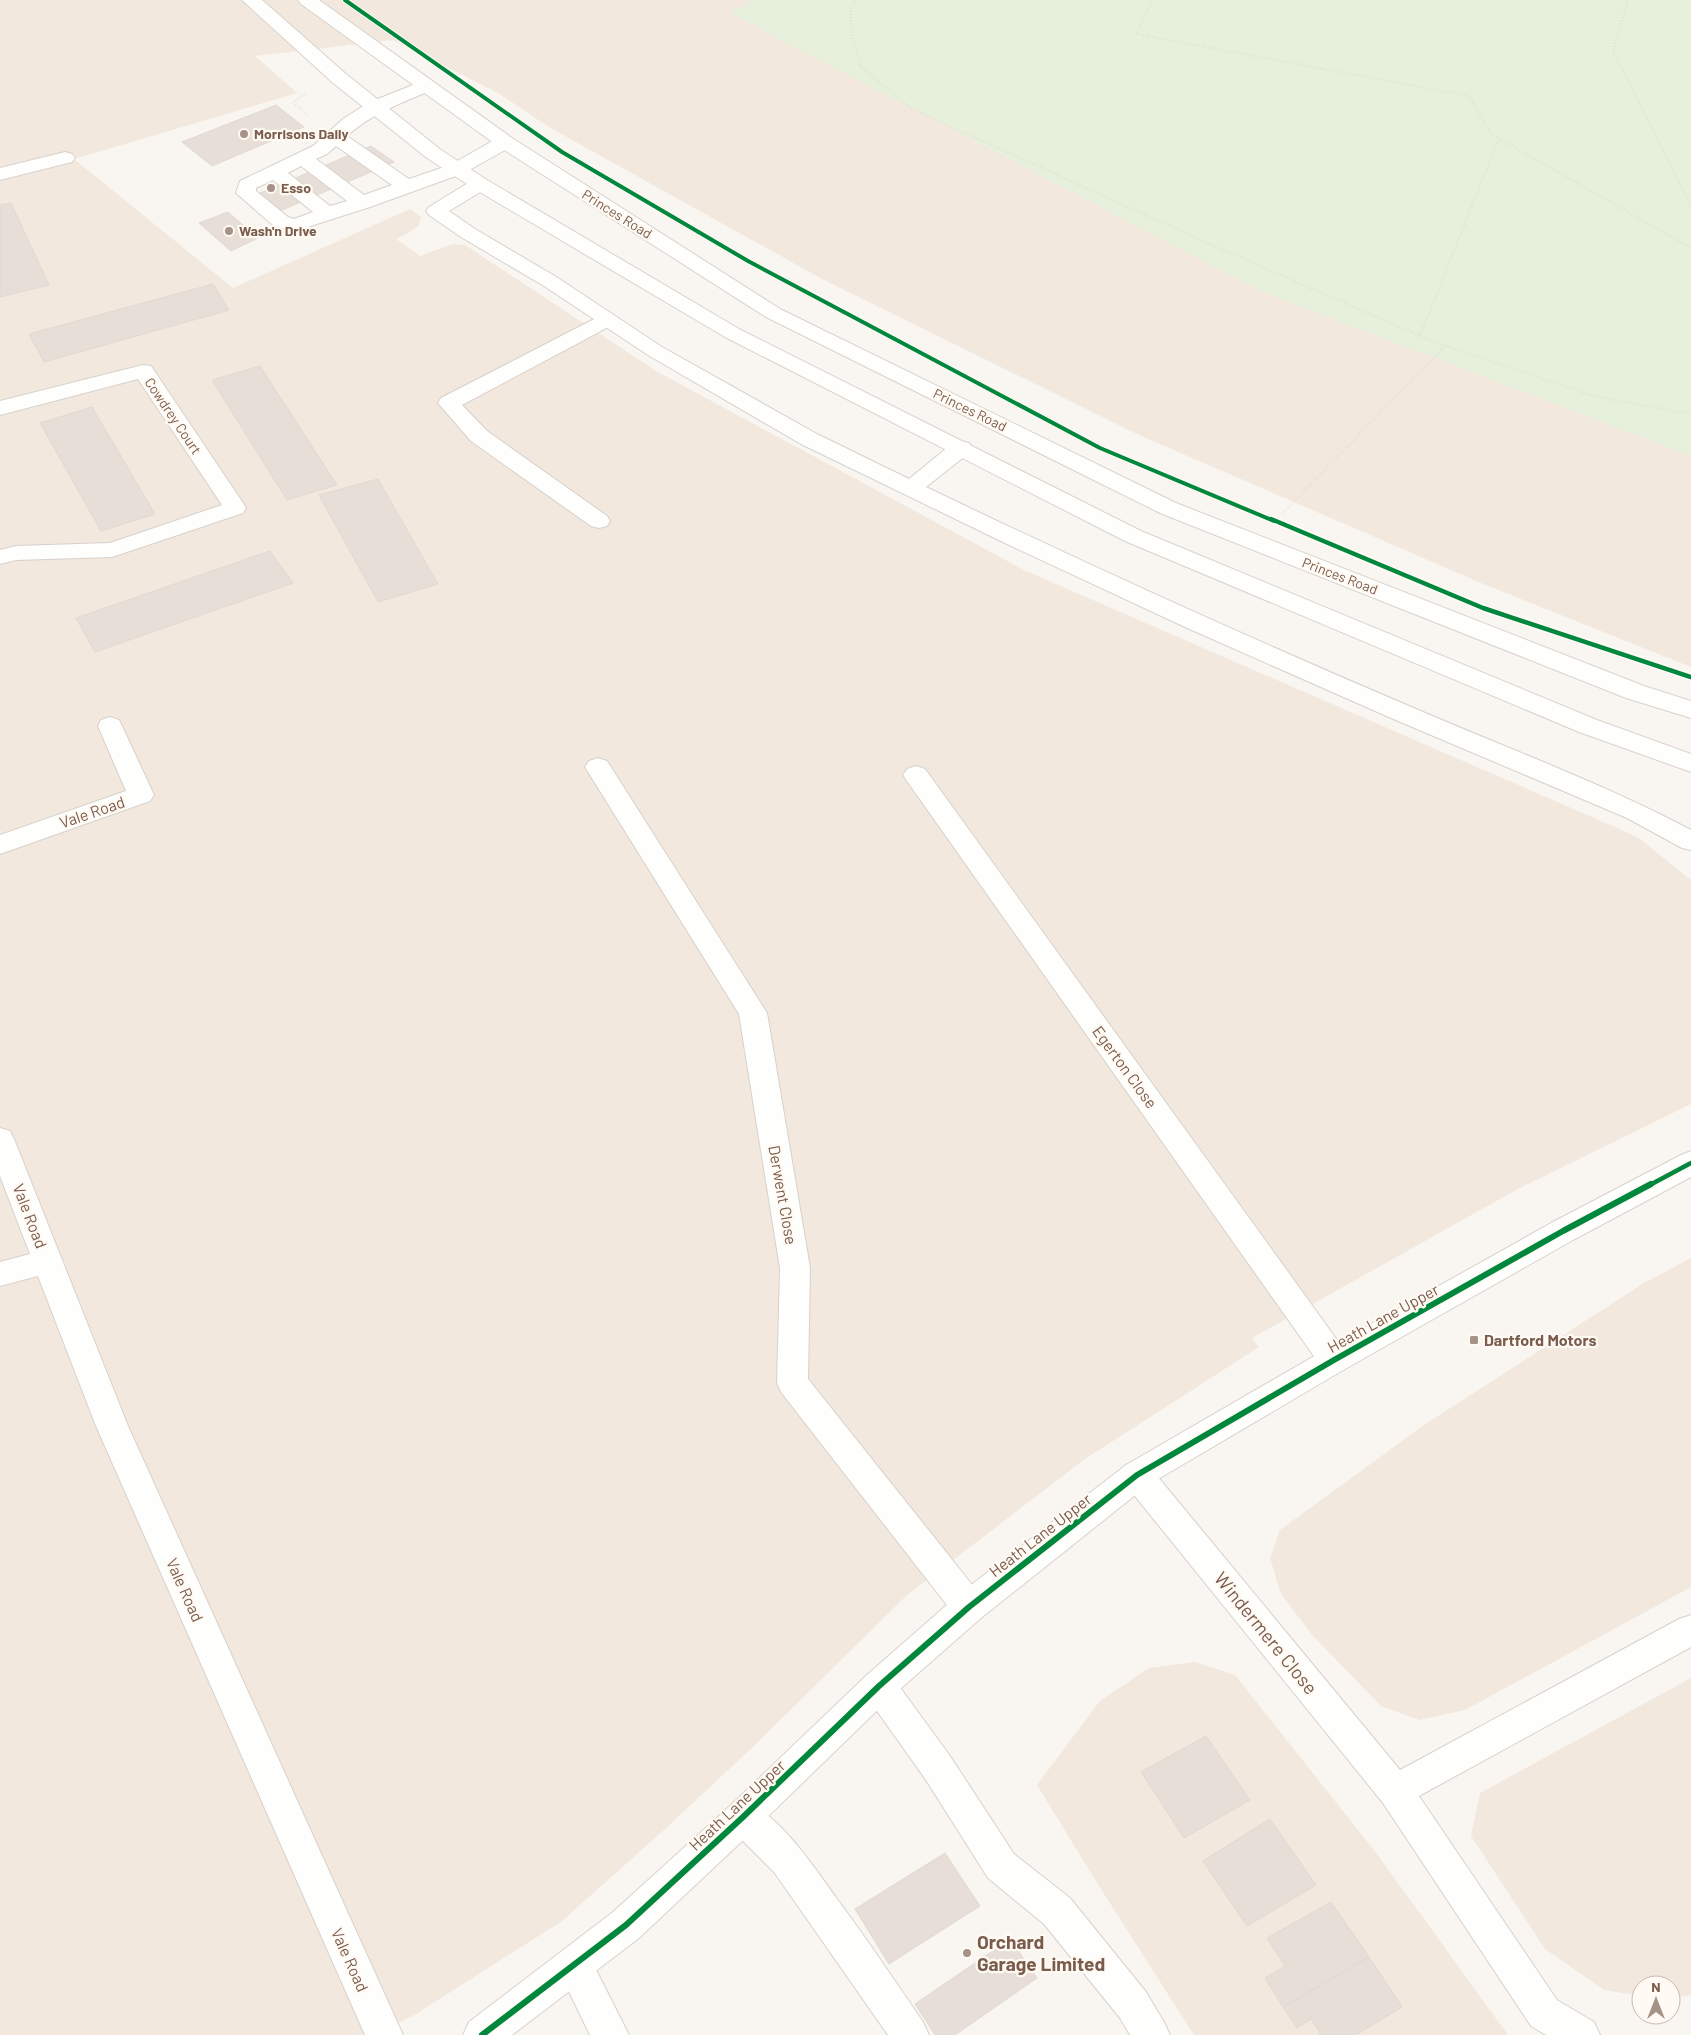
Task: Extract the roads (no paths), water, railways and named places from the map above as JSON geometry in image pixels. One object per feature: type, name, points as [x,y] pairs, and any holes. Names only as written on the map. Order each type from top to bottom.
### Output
[{"type":"street","points":[[251,0],[338,78],[434,154],[480,184],[732,332],[1133,536],[1588,726],[1691,763]]},
{"type":"street","name":"Princes Road","points":[[307,0],[505,142],[773,313],[1168,508],[1635,692],[1691,710]]},
{"type":"street","points":[[425,86],[375,107],[350,123],[320,150],[247,185],[246,193],[281,222],[295,225],[457,169],[505,142]]},
{"type":"street","points":[[335,137],[408,187]]},
{"type":"street","points":[[0,174],[65,158]]},
{"type":"street","points":[[304,159],[363,203]]},
{"type":"street","points":[[274,171],[327,214]]},
{"type":"street","points":[[480,184],[436,211],[468,233],[551,282],[655,351],[809,439],[1193,621],[1400,712],[1636,812],[1691,841]]},
{"type":"street","points":[[599,521],[479,436],[449,403],[608,320]]},
{"type":"street","name":"Cowdrey Court","points":[[0,408],[143,371],[235,508],[112,550],[16,553],[0,557]]},
{"type":"street","points":[[910,488],[961,448]]},
{"type":"street","name":"Vale Road","points":[[0,845],[141,795],[110,726]]},
{"type":"street","name":"Derwent Close","points":[[598,767],[752,1013],[796,1268],[792,1383],[969,1607]]},
{"type":"street","name":"Egerton Close","points":[[916,775],[1334,1360]]},
{"type":"street","name":"Vale Road","points":[[0,1139],[112,1426],[384,2035]]},
{"type":"street","name":"Heath Lane Upper","points":[[482,2035],[626,1925],[743,1817],[879,1686],[969,1607],[1137,1475],[1334,1360],[1563,1231],[1691,1163]]},
{"type":"street","points":[[0,1274],[48,1261]]},
{"type":"street","name":"Windermere Close","points":[[1137,1475],[1395,1791],[1544,2013],[1581,2035]]},
{"type":"street","points":[[1395,1791],[1691,1630]]},
{"type":"street","points":[[879,1686],[938,1768],[1001,1866],[1057,1910],[1133,2005],[1150,2035]]},
{"type":"street","points":[[743,1817],[787,1860],[858,1957],[910,2035]]},
{"type":"street","points":[[574,1965],[610,2035]]},
{"type":"place","name":"Morrisons Daily","points":[[244,134]]},
{"type":"place","name":"Esso","points":[[271,188]]},
{"type":"place","name":"Wash'n Drive","points":[[229,231]]},
{"type":"place","name":"Dartford Motors","points":[[1474,1340]]},
{"type":"place","name":"Orchard Garage Limited","points":[[967,1953]]}]
